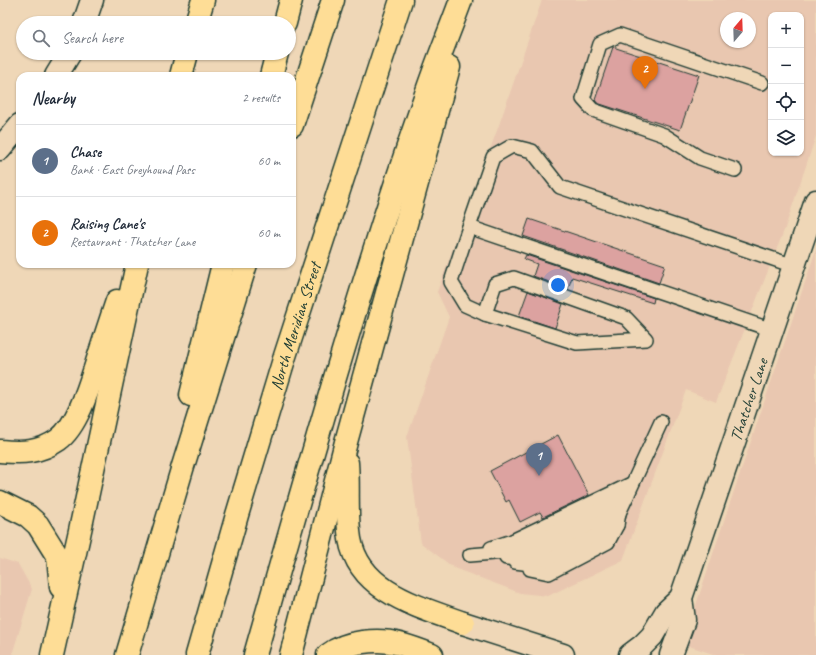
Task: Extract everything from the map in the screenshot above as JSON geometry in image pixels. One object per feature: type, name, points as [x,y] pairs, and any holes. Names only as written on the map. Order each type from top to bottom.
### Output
[{"type":"highway","points":[[198,16],[203,0]]},
{"type":"highway","points":[[287,16],[291,0]]},
{"type":"highway","points":[[296,113],[333,0]]},
{"type":"highway","name":"North Meridian Street","points":[[197,655],[285,356],[401,0]]},
{"type":"highway","points":[[255,655],[374,248],[424,99],[462,0]]},
{"type":"highway","points":[[290,655],[346,442],[468,0]]},
{"type":"highway","points":[[182,72],[185,60]]},
{"type":"highway","points":[[272,72],[275,60]]},
{"type":"highway","points":[[0,451],[32,452],[46,447],[60,439],[70,427],[81,407],[129,268]]},
{"type":"highway","points":[[52,655],[136,268]]},
{"type":"highway","points":[[129,650],[222,268]]},
{"type":"highway","points":[[129,650],[183,466],[245,268]]},
{"type":"highway","points":[[346,442],[349,485],[350,540],[354,553],[360,564],[368,576],[379,586],[391,593],[408,602],[463,623]]},
{"type":"highway","points":[[0,502],[28,516],[38,525],[58,557],[62,585],[52,655]]},
{"type":"highway","points":[[328,655],[349,645],[366,642],[399,644],[432,655]]},
{"type":"street","points":[[86,16],[92,0]]},
{"type":"street","points":[[58,72],[66,60]]},
{"type":"street","points":[[0,149],[16,130]]},
{"type":"street","name":"Thatcher Lane","points":[[674,652],[684,620],[681,598],[816,201]]},
{"type":"street","name":"Thatcher Lane","points":[[630,655],[652,636],[666,612],[681,598]]},
{"type":"street","points":[[463,623],[563,655]]},
{"type":"lane","points":[[735,170],[700,158],[664,135],[593,110],[583,99],[600,44],[620,35],[762,83]]},
{"type":"lane","points":[[485,314],[495,284],[514,278],[626,318],[646,339],[577,343],[485,314],[465,305],[451,282],[493,157],[512,146],[532,151],[560,187],[794,266]]},
{"type":"lane","points":[[469,227],[772,330]]},
{"type":"lane","points":[[470,555],[549,573],[608,542],[627,496],[661,422]]},
{"type":"lane","points":[[470,555],[512,541],[634,483]]},
{"type":"lane","points":[[470,555],[518,551],[627,496]]},
{"type":"lane","points":[[470,555],[524,559],[618,519]]},
{"type":"shaded area","points":[[542,0],[816,0],[816,136],[785,228],[716,402],[686,390],[623,560],[548,596],[520,593],[454,568],[421,543],[407,437],[449,317],[437,292],[499,125]]},
{"type":"shaded area","points":[[816,250],[816,655],[716,655],[683,644]]},
{"type":"shaded area","points":[[0,558],[18,564],[32,589],[12,655],[0,655]]},
{"type":"building","points":[[613,47],[699,75],[680,130],[597,103],[595,100]]},
{"type":"building","points":[[529,219],[665,265],[659,283],[523,236]]},
{"type":"building","points":[[526,255],[654,298],[653,303],[572,277],[568,289],[533,276],[537,264],[524,259]]},
{"type":"building","points":[[528,291],[563,304],[555,328],[519,316]]},
{"type":"building","points":[[558,435],[589,495],[543,517],[540,512],[520,522],[509,500],[506,502],[490,471]]},
{"type":"place","name":"Raising Cane's","points":[[645,89]]},
{"type":"place","name":"Chase","points":[[539,476]]}]
